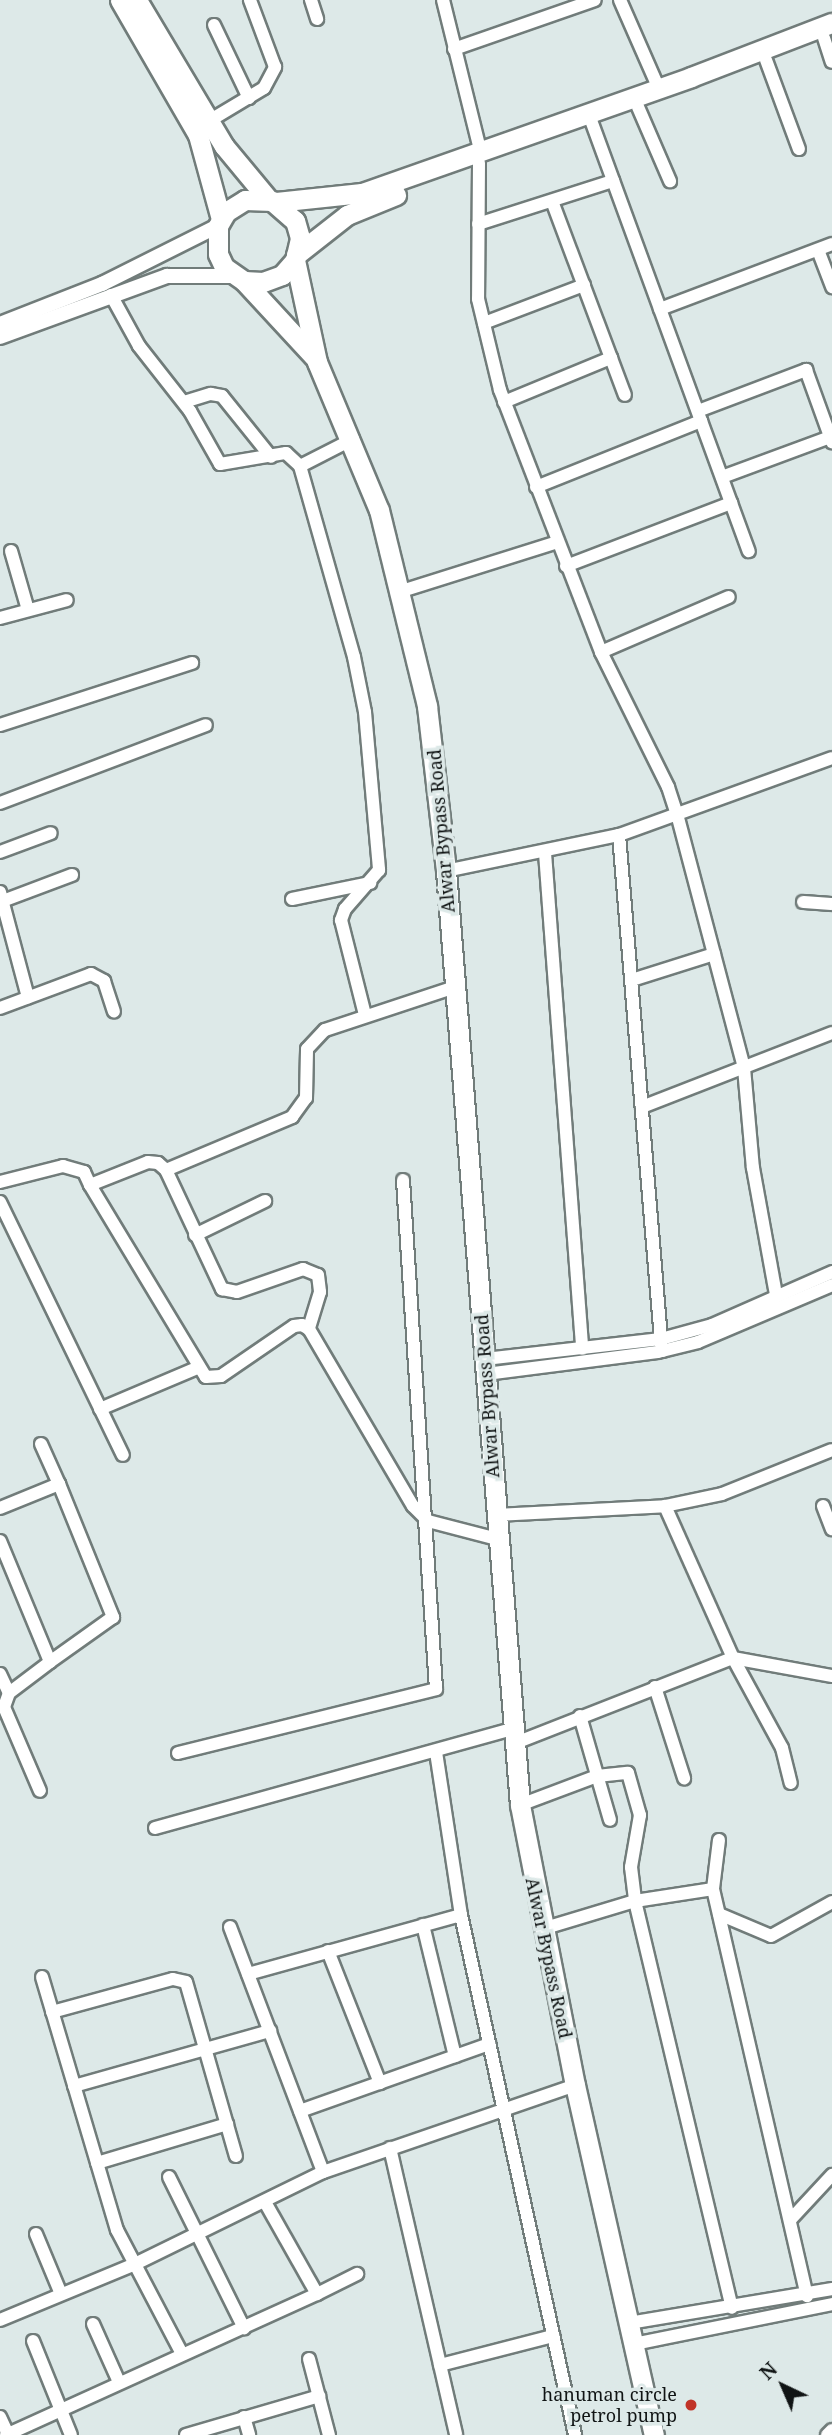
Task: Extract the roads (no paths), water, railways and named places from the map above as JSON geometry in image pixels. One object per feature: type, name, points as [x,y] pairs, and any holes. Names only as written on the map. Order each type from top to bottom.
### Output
[{"type":"main road","points":[[120,0],[204,128],[272,201],[295,221],[300,238],[295,258],[317,362]]},
{"type":"main road","points":[[137,0],[204,128],[220,222],[218,254],[317,362]]},
{"type":"main road","points":[[220,222],[238,203],[342,198],[592,123],[766,60],[829,32]]},
{"type":"main road","points":[[240,278],[263,282],[282,275],[295,258],[347,215],[479,157],[659,89],[829,32]]},
{"type":"main road","name":"Alwar Bypass Road","points":[[317,362],[353,439],[402,591],[427,706],[446,871],[512,1736],[520,1805],[542,1929],[575,2085],[654,2435]]},
{"type":"street","points":[[204,128],[264,89],[275,67],[250,0]]},
{"type":"street","points":[[311,0],[317,19]]},
{"type":"street","points":[[443,0],[479,157],[478,299],[504,402],[601,652],[668,787],[677,814],[744,1068],[754,1168],[776,1295]]},
{"type":"street","points":[[454,49],[595,0]]},
{"type":"street","points":[[620,0],[659,89]]},
{"type":"street","points":[[214,25],[249,98]]},
{"type":"street","points":[[829,32],[832,62]]},
{"type":"street","points":[[766,60],[799,149]]},
{"type":"street","points":[[638,107],[670,181]]},
{"type":"street","points":[[592,123],[749,551]]},
{"type":"street","points":[[478,225],[613,181]]},
{"type":"street","points":[[552,201],[625,395]]},
{"type":"street","points":[[0,324],[102,284],[220,222]]},
{"type":"street","points":[[660,309],[832,244]]},
{"type":"street","points":[[818,250],[832,287]]},
{"type":"street","points":[[0,337],[167,276],[240,278]]},
{"type":"street","points":[[484,323],[584,285]]},
{"type":"street","points":[[111,295],[139,346],[184,402],[220,464],[286,453],[300,466],[355,657],[365,712],[381,855],[379,870],[345,909],[341,920],[366,1014]]},
{"type":"street","points":[[504,402],[611,358]]},
{"type":"street","points":[[536,487],[806,370],[831,440],[722,477]]},
{"type":"street","points":[[184,402],[211,394],[222,396],[271,457]]},
{"type":"street","points":[[300,466],[353,439]]},
{"type":"street","points":[[566,566],[731,503]]},
{"type":"street","points":[[402,591],[557,542]]},
{"type":"street","points":[[11,551],[28,610]]},
{"type":"street","points":[[601,652],[729,597]]},
{"type":"street","points":[[0,618],[67,600]]},
{"type":"street","points":[[0,725],[192,663]]},
{"type":"street","points":[[0,803],[206,725]]},
{"type":"street","points":[[446,871],[545,853],[619,835],[832,759]]},
{"type":"street","points":[[0,852],[51,833]]},
{"type":"street","points":[[619,835],[662,1345]]},
{"type":"street","points":[[545,853],[582,1349]]},
{"type":"street","points":[[28,997],[1,898],[72,874]]},
{"type":"street","points":[[292,899],[370,883]]},
{"type":"street","points":[[803,902],[832,904]]},
{"type":"street","points":[[632,980],[714,954]]},
{"type":"street","points":[[0,1008],[91,974],[104,981],[114,1011]]},
{"type":"street","points":[[166,1170],[292,1117],[306,1098],[307,1049],[312,1040],[324,1030],[366,1014],[455,987]]},
{"type":"street","points":[[642,1107],[832,1033]]},
{"type":"street","points":[[90,1185],[148,1162],[158,1163],[166,1170],[216,1282],[227,1292],[312,1270],[321,1282],[309,1329],[396,1482],[428,1521],[497,1539]]},
{"type":"street","points":[[0,1182],[63,1166],[84,1172],[197,1368],[214,1379],[294,1326],[309,1329]]},
{"type":"street","points":[[178,1753],[436,1689],[428,1521],[403,1180]]},
{"type":"street","points":[[195,1235],[265,1201]]},
{"type":"street","points":[[0,1202],[123,1455]]},
{"type":"street","points":[[485,1366],[662,1345],[832,1272]]},
{"type":"street","points":[[485,1366],[582,1349],[698,1342],[832,1285]]},
{"type":"street","points":[[100,1409],[197,1368]]},
{"type":"street","points":[[40,1791],[4,1707],[9,1693],[113,1617],[41,1444]]},
{"type":"street","points":[[496,1515],[665,1506],[722,1494],[832,1450]]},
{"type":"street","points":[[0,1508],[59,1484]]},
{"type":"street","points":[[665,1506],[733,1658],[782,1748],[791,1783]]},
{"type":"street","points":[[823,1506],[832,1529]]},
{"type":"street","points":[[0,1541],[50,1662]]},
{"type":"street","points":[[155,1828],[580,1716],[733,1658],[832,1676]]},
{"type":"street","points":[[0,1674],[9,1693]]},
{"type":"street","points":[[655,1687],[684,1778]]},
{"type":"street","points":[[580,1716],[610,1820]]},
{"type":"street","points":[[436,1752],[461,1915],[575,2435]]},
{"type":"street","points":[[520,1805],[597,1776],[621,1770],[632,1784],[640,1815],[631,1867],[635,1901],[732,2308]]},
{"type":"street","points":[[719,1840],[713,1889],[792,2218],[807,2296]]},
{"type":"street","points":[[542,1929],[635,1901],[713,1889]]},
{"type":"street","points":[[719,1914],[771,1936],[832,1902]]},
{"type":"street","points":[[248,1974],[461,1915]]},
{"type":"street","points":[[422,1925],[455,2056]]},
{"type":"street","points":[[230,1927],[323,2172]]},
{"type":"street","points":[[328,1951],[380,2083]]},
{"type":"street","points":[[42,1977],[117,2230],[181,2354]]},
{"type":"street","points":[[52,2012],[173,1979],[186,1982],[236,2156]]},
{"type":"street","points":[[74,2086],[270,2031]]},
{"type":"street","points":[[300,2111],[489,2044]]},
{"type":"street","points":[[0,2320],[135,2264],[323,2172],[502,2107],[575,2085]]},
{"type":"street","points":[[97,2163],[227,2124]]},
{"type":"street","points":[[390,2148],[456,2435]]},
{"type":"street","points":[[792,2218],[832,2175]]},
{"type":"street","points":[[169,2177],[244,2328]]},
{"type":"street","points":[[265,2202],[317,2294]]},
{"type":"street","points":[[36,2234],[61,2294]]},
{"type":"street","points":[[0,2417],[7,2435],[357,2274]]},
{"type":"street","points":[[629,2323],[807,2296],[832,2289]]},
{"type":"street","points":[[634,2344],[832,2304]]},
{"type":"street","points":[[93,2324],[119,2382]]},
{"type":"street","points":[[440,2365],[553,2336]]},
{"type":"street","points":[[33,2341],[71,2435]]},
{"type":"street","points":[[309,2359],[329,2435]]},
{"type":"street","points":[[186,2435],[319,2396]]},
{"type":"street","points":[[244,2417],[249,2435]]},
{"type":"street","points":[[827,2435],[832,2430]]},
{"type":"place","name":"hanuman circle petrol pump","points":[[691,2405]]}]
